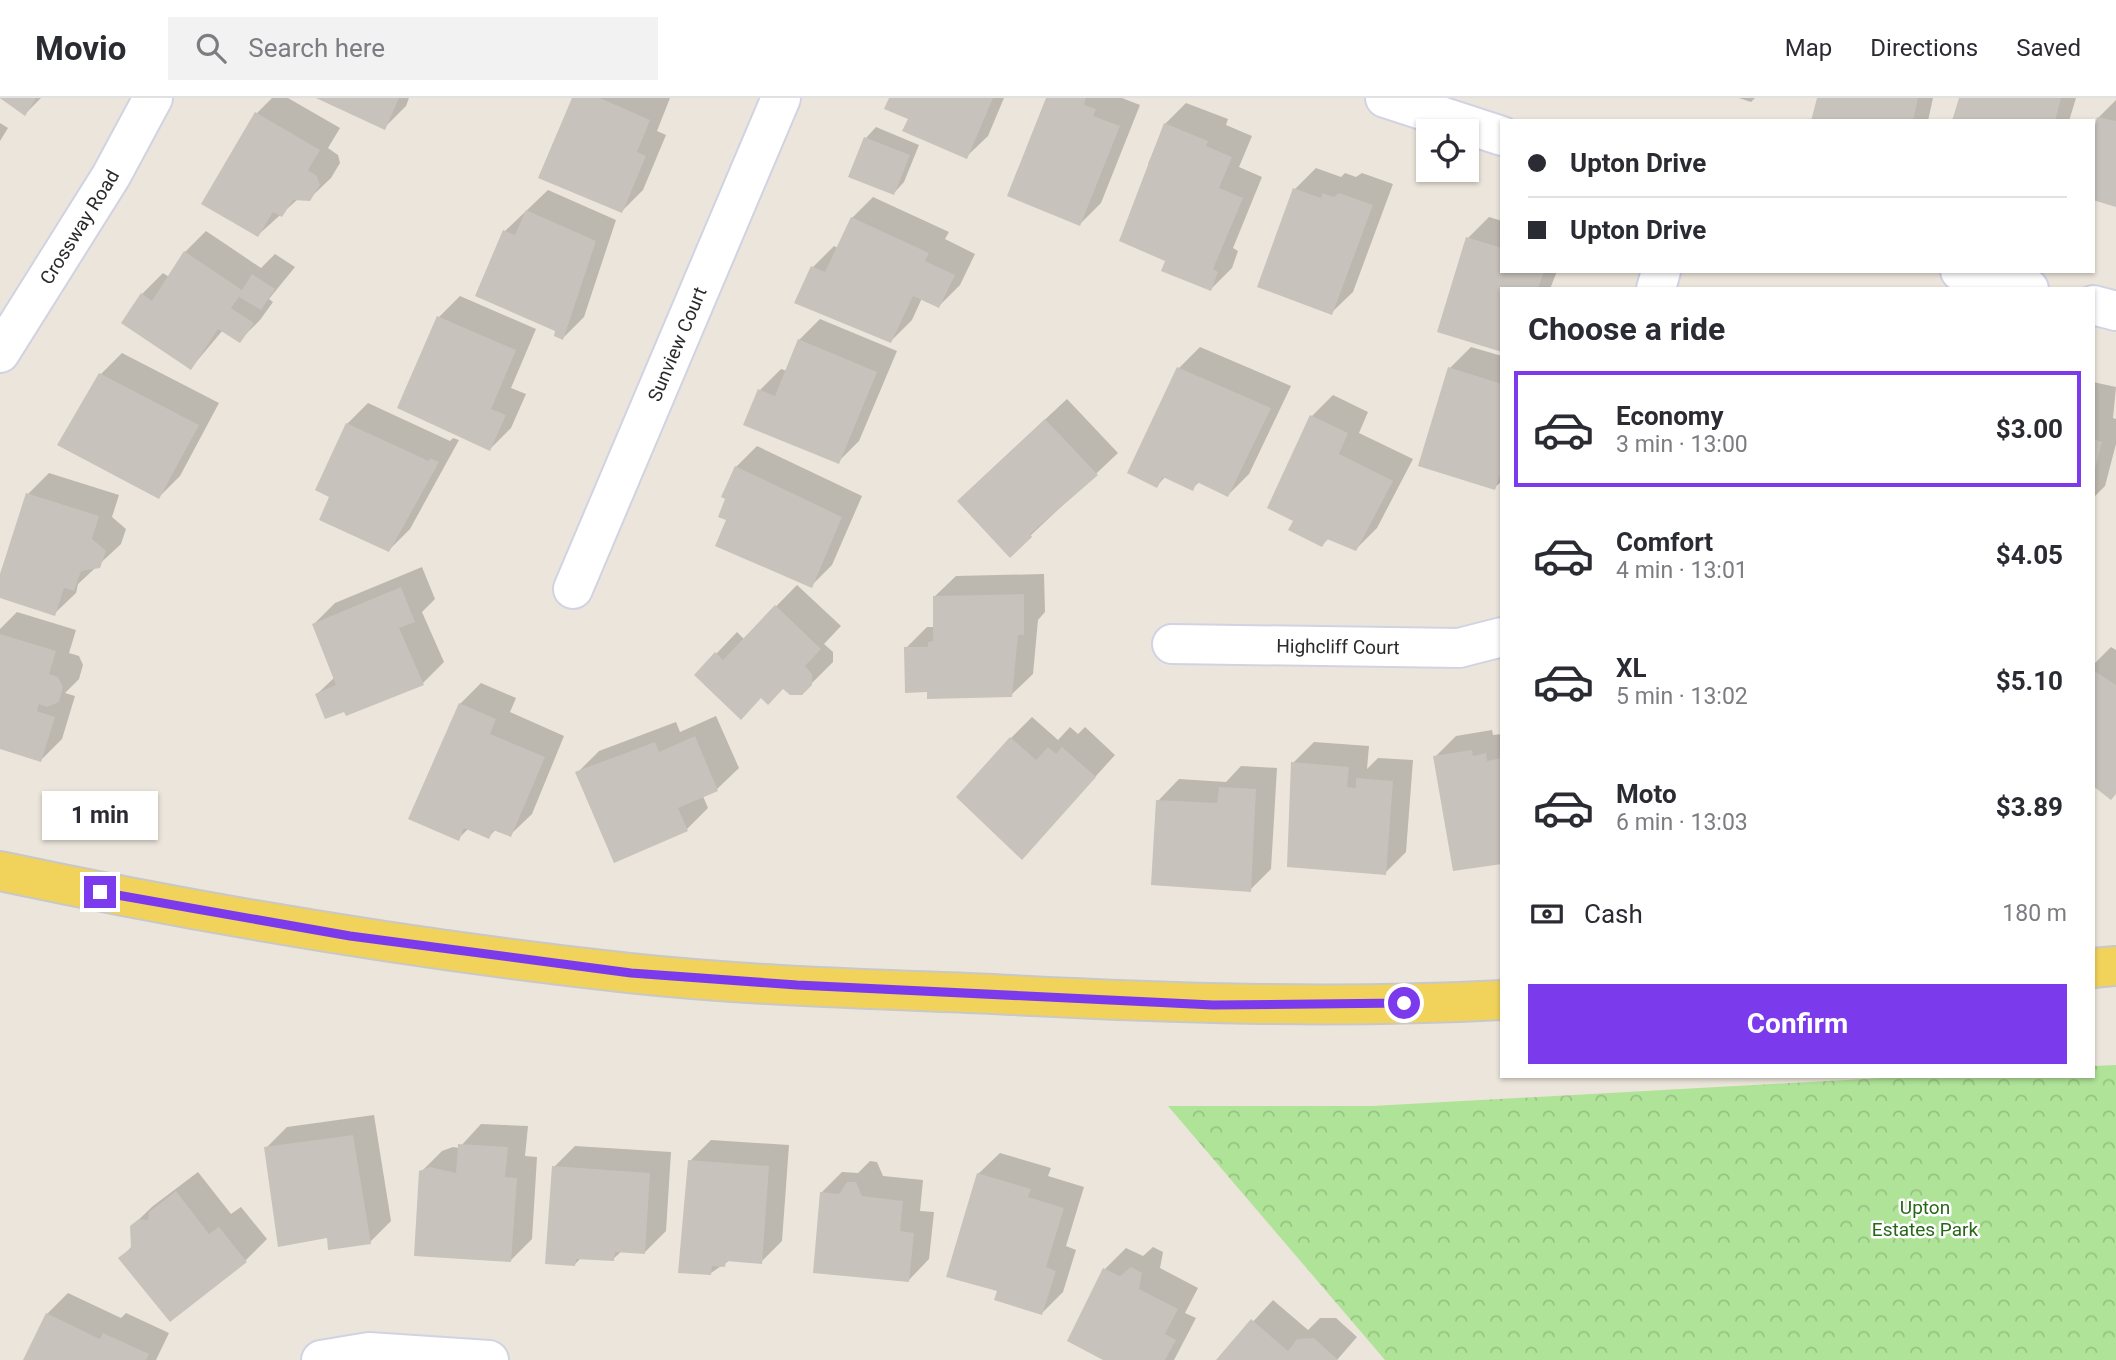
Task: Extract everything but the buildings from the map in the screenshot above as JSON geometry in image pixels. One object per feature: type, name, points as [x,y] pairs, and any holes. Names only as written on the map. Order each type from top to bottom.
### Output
[{"type":"main road","points":[[0,871],[125,898],[350,936],[631,973],[797,985],[1213,1005],[1500,1000]]},
{"type":"main road","points":[[2095,968],[2116,966]]},
{"type":"street","name":"Crossway Road","points":[[0,353],[111,176],[153,98]]},
{"type":"street","name":"Sunview Court","points":[[573,589],[781,98]]},
{"type":"street","points":[[1385,98],[1500,135]]},
{"type":"street","points":[[1968,273],[2021,287]]},
{"type":"street","points":[[2095,306],[2116,311]]},
{"type":"street","name":"Highcliff Court","points":[[1172,644],[1459,648],[1500,638]]},
{"type":"street","points":[[321,1360],[369,1352],[489,1360]]},
{"type":"green space","name":"Upton Estates Park","points":[[2116,1065],[2116,1360],[1385,1360],[1168,1106],[1372,1106],[1883,1078],[2095,1078],[2095,1066]]},
{"type":"route","points":[[100,892],[350,936],[631,973],[797,985],[1213,1005],[1404,1003]]}]
